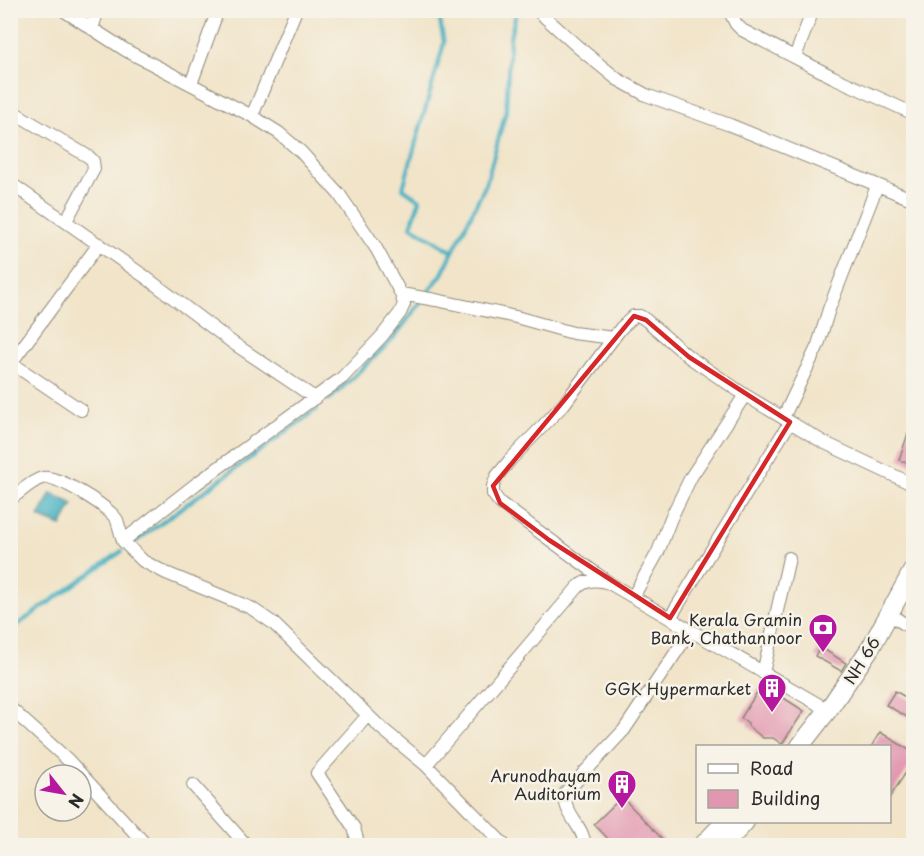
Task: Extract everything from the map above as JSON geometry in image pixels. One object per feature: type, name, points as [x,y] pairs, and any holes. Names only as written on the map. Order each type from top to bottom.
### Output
[{"type":"highway","name":"NH 66","points":[[802,745],[871,647],[914,568]]},
{"type":"highway","points":[[702,846],[724,823]]},
{"type":"highway","points":[[723,846],[744,823]]},
{"type":"street","points":[[63,10],[127,51],[252,116],[279,133],[301,152],[339,194],[376,248],[401,294],[403,308],[382,336],[342,378],[196,484],[123,542]]},
{"type":"street","points":[[92,29],[98,10]]},
{"type":"street","points":[[190,84],[218,10]]},
{"type":"street","points":[[252,116],[296,10]]},
{"type":"street","points":[[537,10],[617,79],[646,95],[730,125],[914,200]]},
{"type":"street","points":[[729,10],[742,30],[914,114]]},
{"type":"street","points":[[795,57],[813,10]]},
{"type":"street","points":[[10,110],[93,161],[94,170],[66,221]]},
{"type":"street","points":[[10,183],[99,244],[233,343],[315,398]]},
{"type":"street","points":[[670,618],[786,420],[818,345],[829,309],[877,186]]},
{"type":"street","points":[[81,410],[11,362],[99,244]]},
{"type":"street","points":[[401,294],[516,317],[573,333],[614,338]]},
{"type":"street","points":[[828,710],[609,583],[500,503],[492,494],[493,486],[510,460],[564,404],[628,320],[634,316],[640,316],[689,357],[786,420],[823,442],[914,485]]},
{"type":"street","points":[[633,597],[658,552],[691,477],[745,395]]},
{"type":"street","points":[[10,499],[42,478],[58,482],[90,498],[113,514],[123,542],[143,561],[166,573],[242,603],[267,618],[368,715],[426,765],[505,846]]},
{"type":"street","points":[[763,673],[789,558]]},
{"type":"street","points":[[426,765],[578,587],[589,580],[609,583]]},
{"type":"street","points":[[889,614],[914,630]]},
{"type":"street","points":[[585,846],[582,834],[566,807],[566,792],[624,730],[691,630]]},
{"type":"street","points":[[10,708],[68,760],[147,846]]},
{"type":"street","points":[[352,846],[357,839],[354,828],[317,773],[368,715]]},
{"type":"street","points":[[193,785],[247,846]]},
{"type":"highlighted area","points":[[634,316],[646,320],[689,357],[790,422],[670,618],[549,540],[500,503],[493,486]]},
{"type":"water","points":[[51,493],[73,504],[61,526],[39,517]]},
{"type":"building","points":[[912,422],[914,422],[914,465],[899,460]]},
{"type":"building","name":"Kerala Gramin Bank, Chathannoor","points":[[820,647],[846,663],[841,671],[815,656]]},
{"type":"building","name":"GGK Hypermarket","points":[[762,684],[804,711],[782,744],[773,738],[763,738],[741,718]]},
{"type":"building","points":[[895,691],[914,702],[914,721],[886,705]]},
{"type":"building","points":[[880,732],[914,753],[914,760],[891,795],[891,745],[872,745]]},
{"type":"building","name":"Arunodhayam Auditorium","points":[[622,797],[669,846],[615,846],[594,824]]},
{"type":"waterway","points":[[438,10],[444,43],[403,188],[420,200],[411,226],[453,252]]},
{"type":"waterway","points":[[329,400],[392,340],[442,274],[486,184],[506,111],[510,37],[517,10]]},
{"type":"waterway","points":[[135,542],[317,409]]},
{"type":"waterway","points":[[10,630],[122,551]]},
{"type":"place","name":"Kerala Gramin Bank, Chathannoor","points":[[823,654]]},
{"type":"place","name":"GGK Hypermarket","points":[[772,714]]},
{"type":"place","name":"Arunodhayam Auditorium","points":[[622,810]]}]
